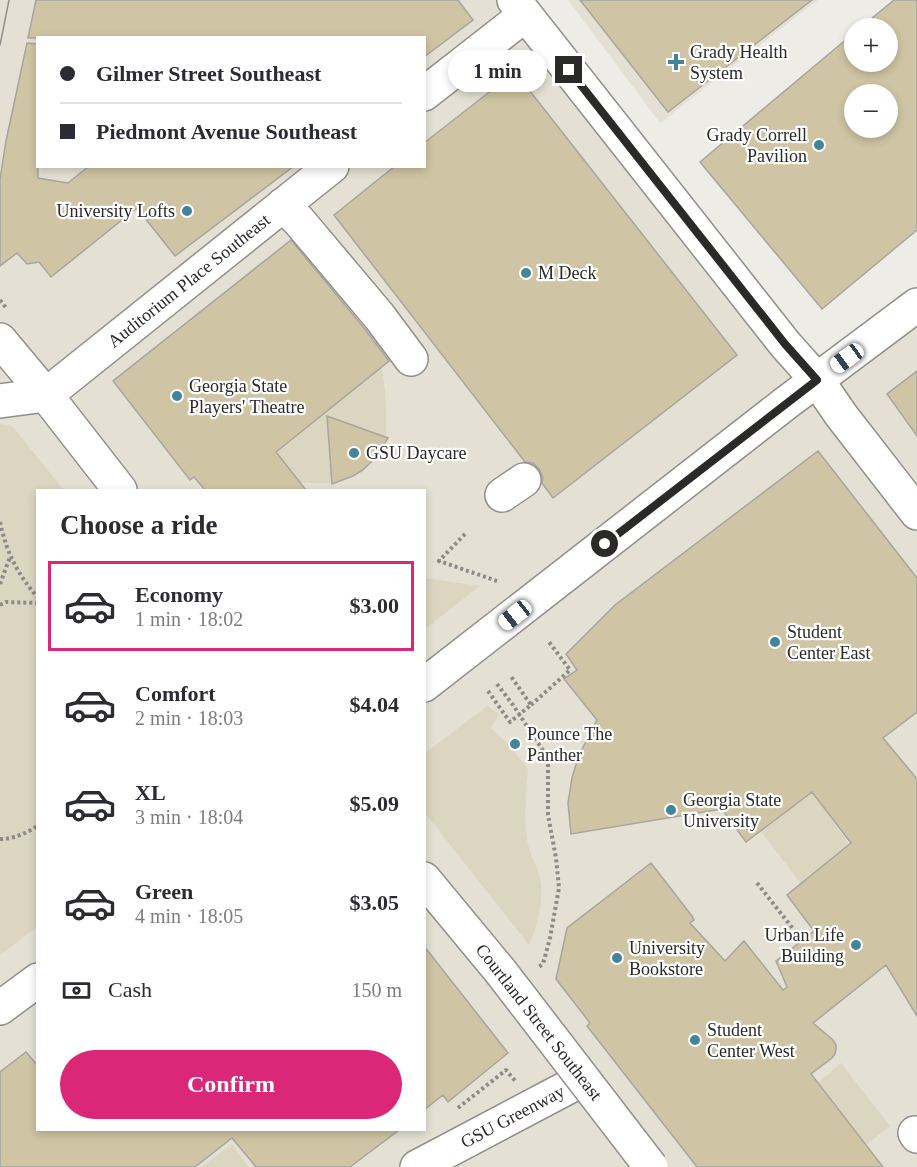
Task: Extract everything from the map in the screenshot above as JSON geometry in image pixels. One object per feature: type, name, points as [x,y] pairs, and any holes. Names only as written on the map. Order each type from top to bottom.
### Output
[{"type":"street","points":[[426,92],[520,8],[785,344],[817,380],[841,415],[917,513]]},
{"type":"street","name":"Auditorium Place Southeast","points":[[46,395],[329,168]]},
{"type":"street","points":[[283,205],[371,307],[411,359]]},
{"type":"street","points":[[426,684],[817,380],[917,305]]},
{"type":"street","points":[[0,340],[119,489]]},
{"type":"street","points":[[0,401],[46,395]]},
{"type":"street","name":"Courtland Street Southeast","points":[[426,881],[501,972],[651,1167]]},
{"type":"street","points":[[0,1008],[36,981]]},
{"type":"street","points":[[521,1010],[640,1167]]},
{"type":"street","name":"GSU Greenway","points":[[417,1167],[576,1083]]},
{"type":"path","points":[[0,522],[16,570],[36,598]]},
{"type":"path","points":[[465,534],[439,561],[497,581]]},
{"type":"path","points":[[0,584],[10,556]]},
{"type":"path","points":[[0,605],[6,602],[36,601]]},
{"type":"path","points":[[488,691],[510,722],[570,670],[549,642]]},
{"type":"path","points":[[510,675],[531,705]]},
{"type":"path","points":[[497,684],[548,758],[548,815],[559,888],[543,964]]},
{"type":"path","points":[[0,841],[24,834],[36,827]]},
{"type":"path","points":[[757,883],[794,930]]},
{"type":"shaded area","name":"Georgia State University","points":[[0,0],[519,0],[832,383],[917,317],[917,1167],[0,1167]]},
{"type":"shaded area","name":"Grady Health System","points":[[568,0],[818,0],[660,123]]},
{"type":"shaded area","points":[[380,368],[385,395],[386,437],[358,427],[329,447],[332,483],[300,483],[291,471],[285,477],[270,457]]},
{"type":"shaded area","points":[[0,423],[13,427],[63,489],[36,489],[36,928],[0,955]]},
{"type":"shaded area","points":[[426,578],[480,586],[426,628]]},
{"type":"shaded area","points":[[487,706],[499,714],[491,728],[510,746],[528,769],[526,830],[529,848],[540,878],[541,895],[537,921],[529,945],[426,814],[426,752]]},
{"type":"shaded area","points":[[812,792],[849,844],[801,884],[744,809],[758,797],[776,819]]},
{"type":"shaded area","points":[[841,1063],[890,1126],[866,1145],[818,1083]]},
{"type":"shaded area","points":[[232,1144],[249,1167],[201,1167]]},
{"type":"building","points":[[36,0],[458,0],[473,20],[426,55],[426,36],[36,36],[36,38],[28,38]]},
{"type":"building","name":"Grady Health System","points":[[580,0],[812,0],[668,112]]},
{"type":"building","name":"Grady Correll Pavilion","points":[[894,0],[917,0],[917,230],[822,309],[700,162],[844,41],[844,72],[898,72],[898,18],[872,18]]},
{"type":"building","points":[[27,43],[36,44],[36,168],[38,168],[38,178],[68,183],[87,168],[291,168],[175,256],[137,208],[51,277],[39,262],[27,264],[17,253],[0,266],[0,179]]},
{"type":"building","name":"M Deck","points":[[515,72],[737,355],[553,498],[542,483],[543,478],[539,469],[533,463],[525,462],[334,215],[393,168],[426,168],[426,141]]},
{"type":"building","points":[[291,240],[389,361],[276,452],[305,489],[204,489],[194,477],[190,480],[113,381]]},
{"type":"building","points":[[917,371],[917,436],[887,394]]},
{"type":"building","name":"GSU Daycare","points":[[327,416],[388,438],[375,458],[363,470],[332,484]]},
{"type":"building","points":[[818,451],[917,578],[917,712],[883,738],[917,779],[917,1016],[886,965],[813,1023],[833,1040],[836,1049],[832,1058],[811,1074],[883,1167],[697,1167],[587,1026],[590,1023],[556,979],[567,928],[651,863],[692,916],[694,920],[690,923],[725,961],[744,941],[783,990],[787,987],[776,961],[814,931],[787,895],[851,843],[812,792],[746,842],[722,809],[571,834],[568,803],[572,778],[579,755],[597,720],[564,679],[577,670],[566,654],[615,605]]},
{"type":"building","points":[[426,949],[508,1053],[448,1102],[443,1095],[426,1108]]},
{"type":"building","points":[[26,1052],[36,1064],[36,1131],[398,1131],[350,1167],[256,1167],[232,1138],[195,1167],[0,1167],[0,1072]]},
{"type":"tram line","points":[[0,45],[9,0]]},
{"type":"place","name":"Grady Health System","points":[[676,62]]},
{"type":"place","name":"Grady Correll Pavilion","points":[[819,145]]},
{"type":"place","name":"University Lofts","points":[[187,211]]},
{"type":"place","name":"M Deck","points":[[526,273]]},
{"type":"place","name":"Georgia State Players' Theatre","points":[[177,396]]},
{"type":"place","name":"GSU Daycare","points":[[354,453]]},
{"type":"place","name":"Student Center East","points":[[775,642]]},
{"type":"place","name":"Pounce The Panther","points":[[515,744]]},
{"type":"place","name":"Georgia State University","points":[[671,810]]},
{"type":"place","name":"Urban Life Building","points":[[856,945]]},
{"type":"place","name":"University Bookstore","points":[[617,958]]},
{"type":"place","name":"Student Center West","points":[[695,1040]]},
{"type":"route","points":[[569,70],[785,344],[817,380],[605,544]]}]
